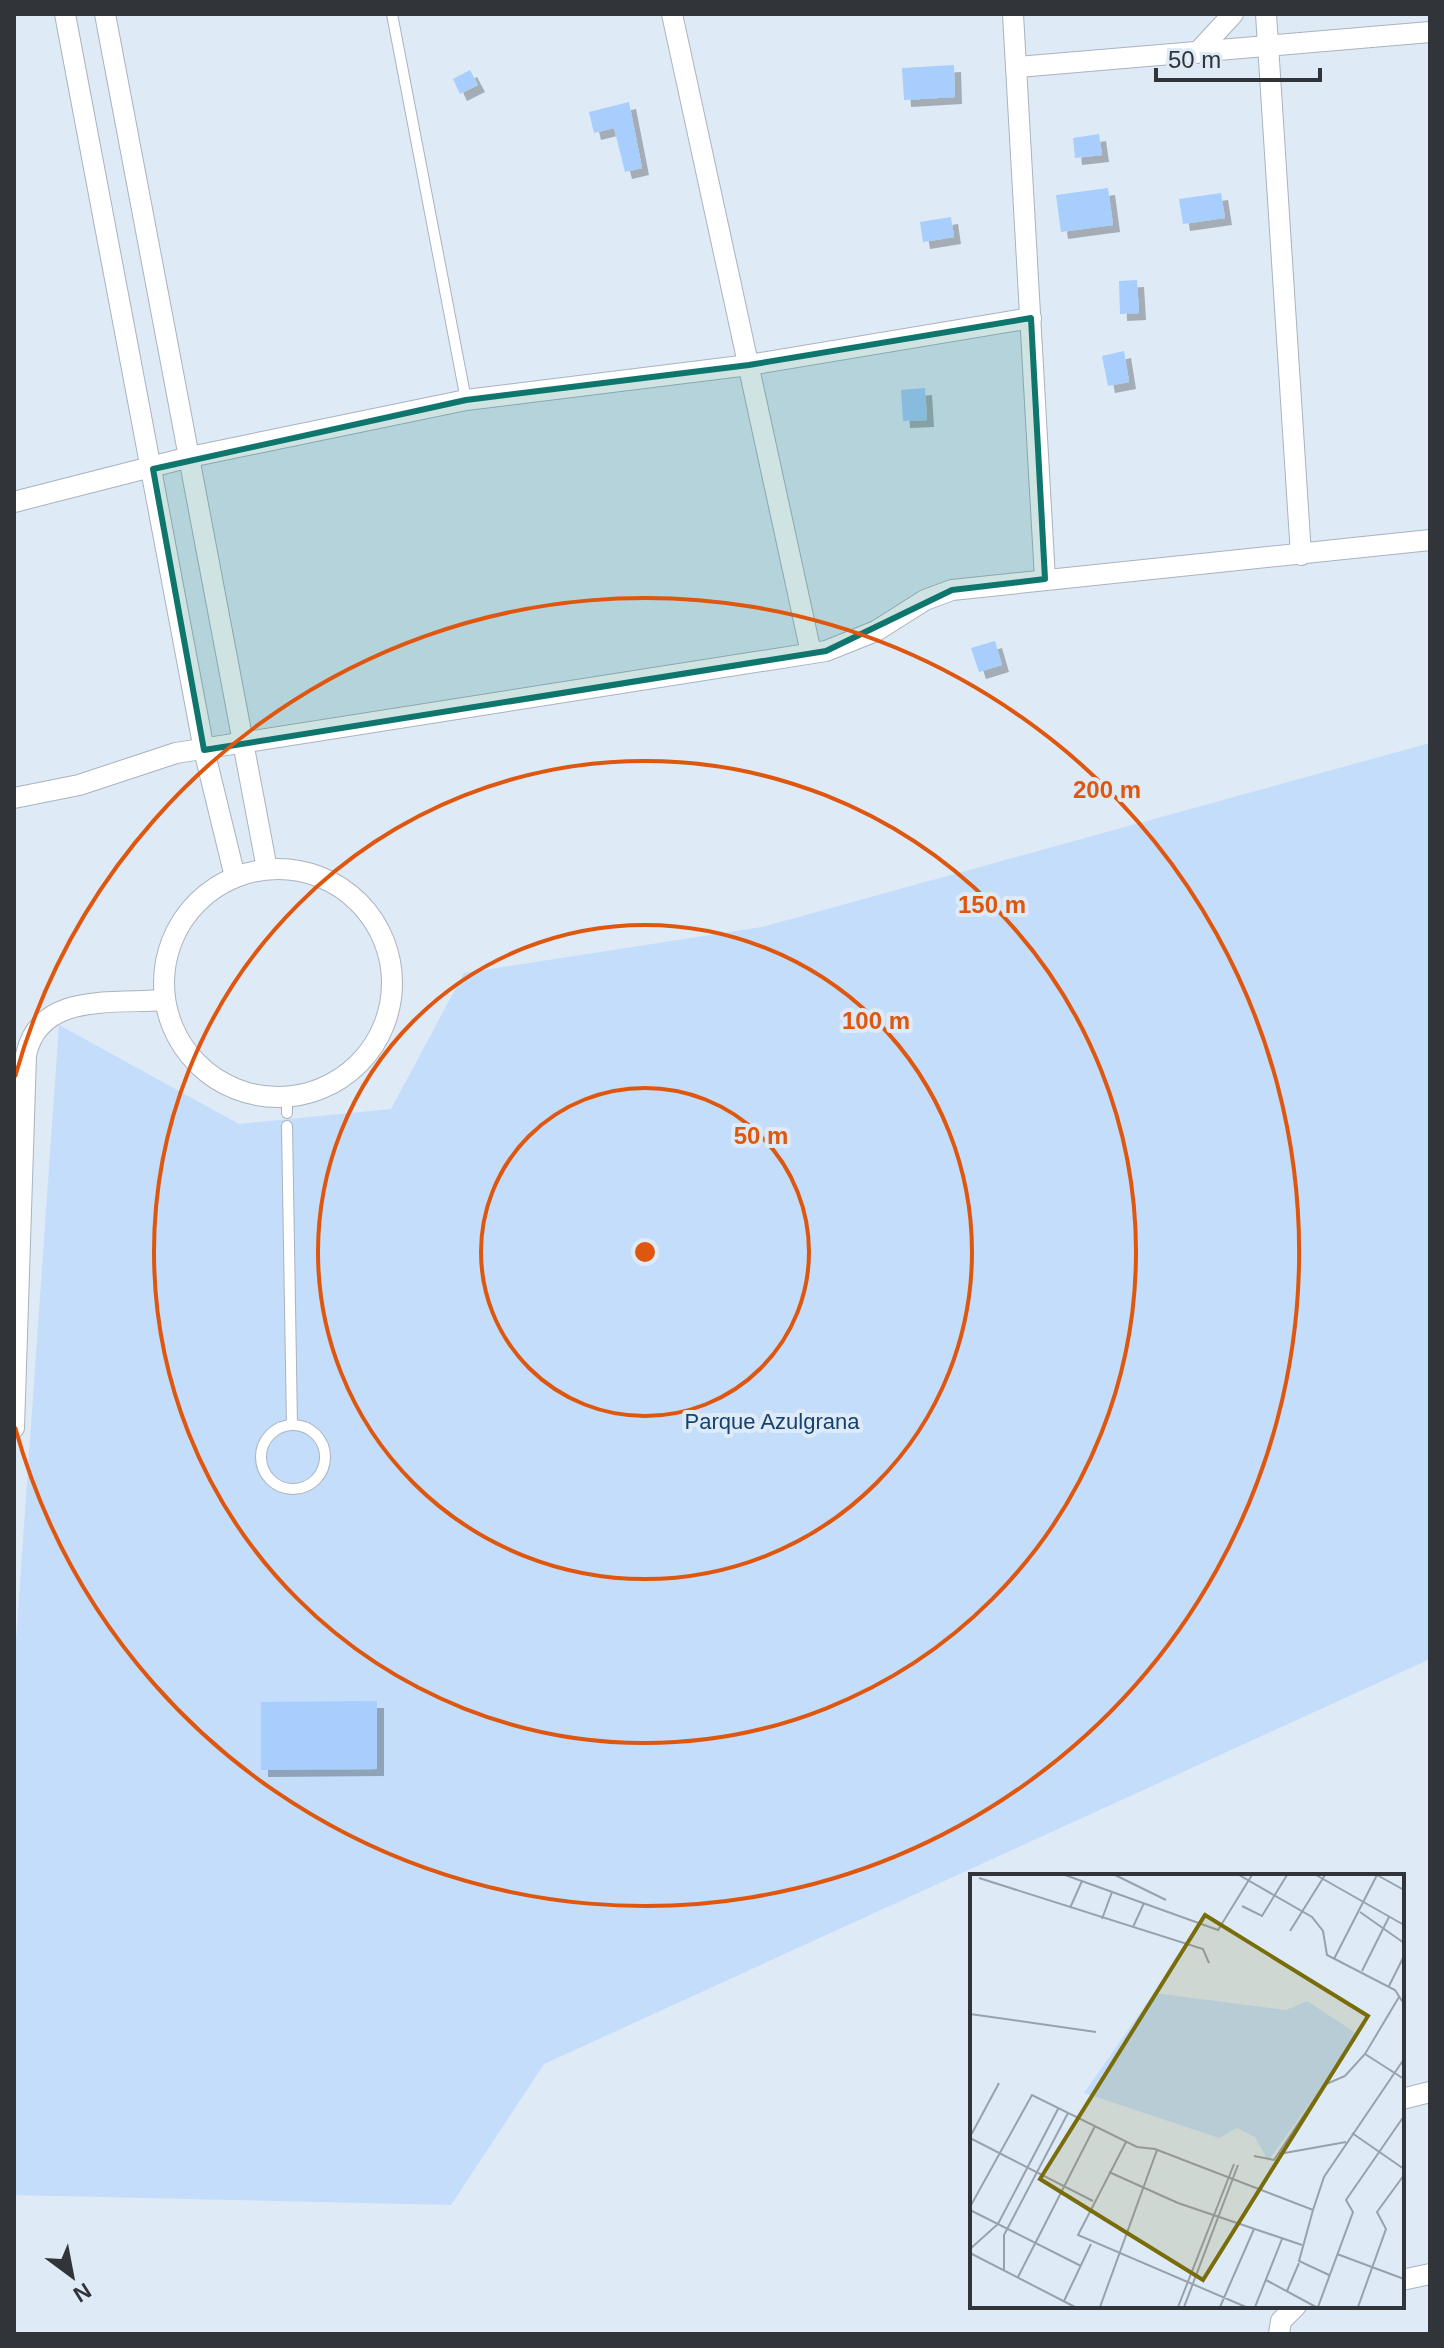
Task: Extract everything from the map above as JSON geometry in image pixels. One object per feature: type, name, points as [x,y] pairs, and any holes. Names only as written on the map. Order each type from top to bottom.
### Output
[{"type":"street","points":[[65,14],[204,750],[235,877]]},
{"type":"street","points":[[105,14],[247,745],[267,869]]},
{"type":"street","points":[[672,14],[811,653]]},
{"type":"street","points":[[1013,14],[1045,579]]},
{"type":"street","points":[[1197,53],[1233,14]]},
{"type":"street","points":[[1266,14],[1301,555]]},
{"type":"street","points":[[1018,67],[1430,32]]},
{"type":"street","points":[[14,502],[153,469],[190,457],[466,400],[749,365],[1031,318]]},
{"type":"street","points":[[14,798],[79,785],[176,753],[247,745],[826,651],[876,631],[925,600],[952,590],[1430,540]]},
{"type":"street","points":[[267,869],[303,871],[337,884],[364,907],[383,938],[392,973],[389,1008],[376,1042],[353,1069],[287,1105],[231,1088],[199,1067],[176,1037],[164,1000],[165,962],[178,927],[203,897],[235,877],[267,869]]},
{"type":"street","points":[[14,1428],[19,1114],[31,1035],[48,1015],[71,1007],[164,1000]]},
{"type":"street","points":[[1404,2098],[1430,2092]]},
{"type":"street","points":[[1404,2280],[1430,2274]]},
{"type":"street","points":[[1279,2334],[1281,2321],[1294,2308]]},
{"type":"lane","points":[[392,14],[466,400]]},
{"type":"lane","points":[[287,1126],[292,1425]]},
{"type":"lane","points":[[292,1425],[302,1426],[319,1438],[325,1457],[319,1476],[312,1483],[293,1489],[274,1483],[262,1467],[260,1457],[262,1447],[273,1431],[292,1425]]},
{"type":"highlighted area","points":[[1031,318],[1045,579],[952,590],[826,651],[204,750],[153,469],[466,400],[749,365]]},
{"type":"green space","name":"Parque Azulgrana","points":[[1430,743],[1430,1659],[544,2064],[451,2205],[14,2195],[14,1669],[59,1025],[239,1124],[391,1109],[464,973],[762,927]]},
{"type":"building","points":[[954,65],[955,97],[904,100],[902,68]]},
{"type":"building","points":[[470,70],[478,85],[460,94],[453,79]]},
{"type":"building","points":[[629,102],[642,168],[625,172],[614,128],[594,133],[589,112]]},
{"type":"building","points":[[1099,134],[1102,155],[1075,158],[1073,138]]},
{"type":"building","points":[[1108,188],[1113,225],[1061,232],[1056,195]]},
{"type":"building","points":[[1221,193],[1225,218],[1183,224],[1179,199]]},
{"type":"building","points":[[951,217],[954,237],[923,242],[920,222]]},
{"type":"building","points":[[1137,280],[1139,313],[1120,314],[1119,281]]},
{"type":"building","points":[[1124,351],[1129,382],[1108,386],[1102,356]]},
{"type":"building","points":[[925,388],[927,420],[903,421],[901,390]]},
{"type":"building","points":[[995,641],[1002,665],[979,672],[971,648]]},
{"type":"building","points":[[377,1701],[377,1769],[261,1770],[261,1702]]}]
